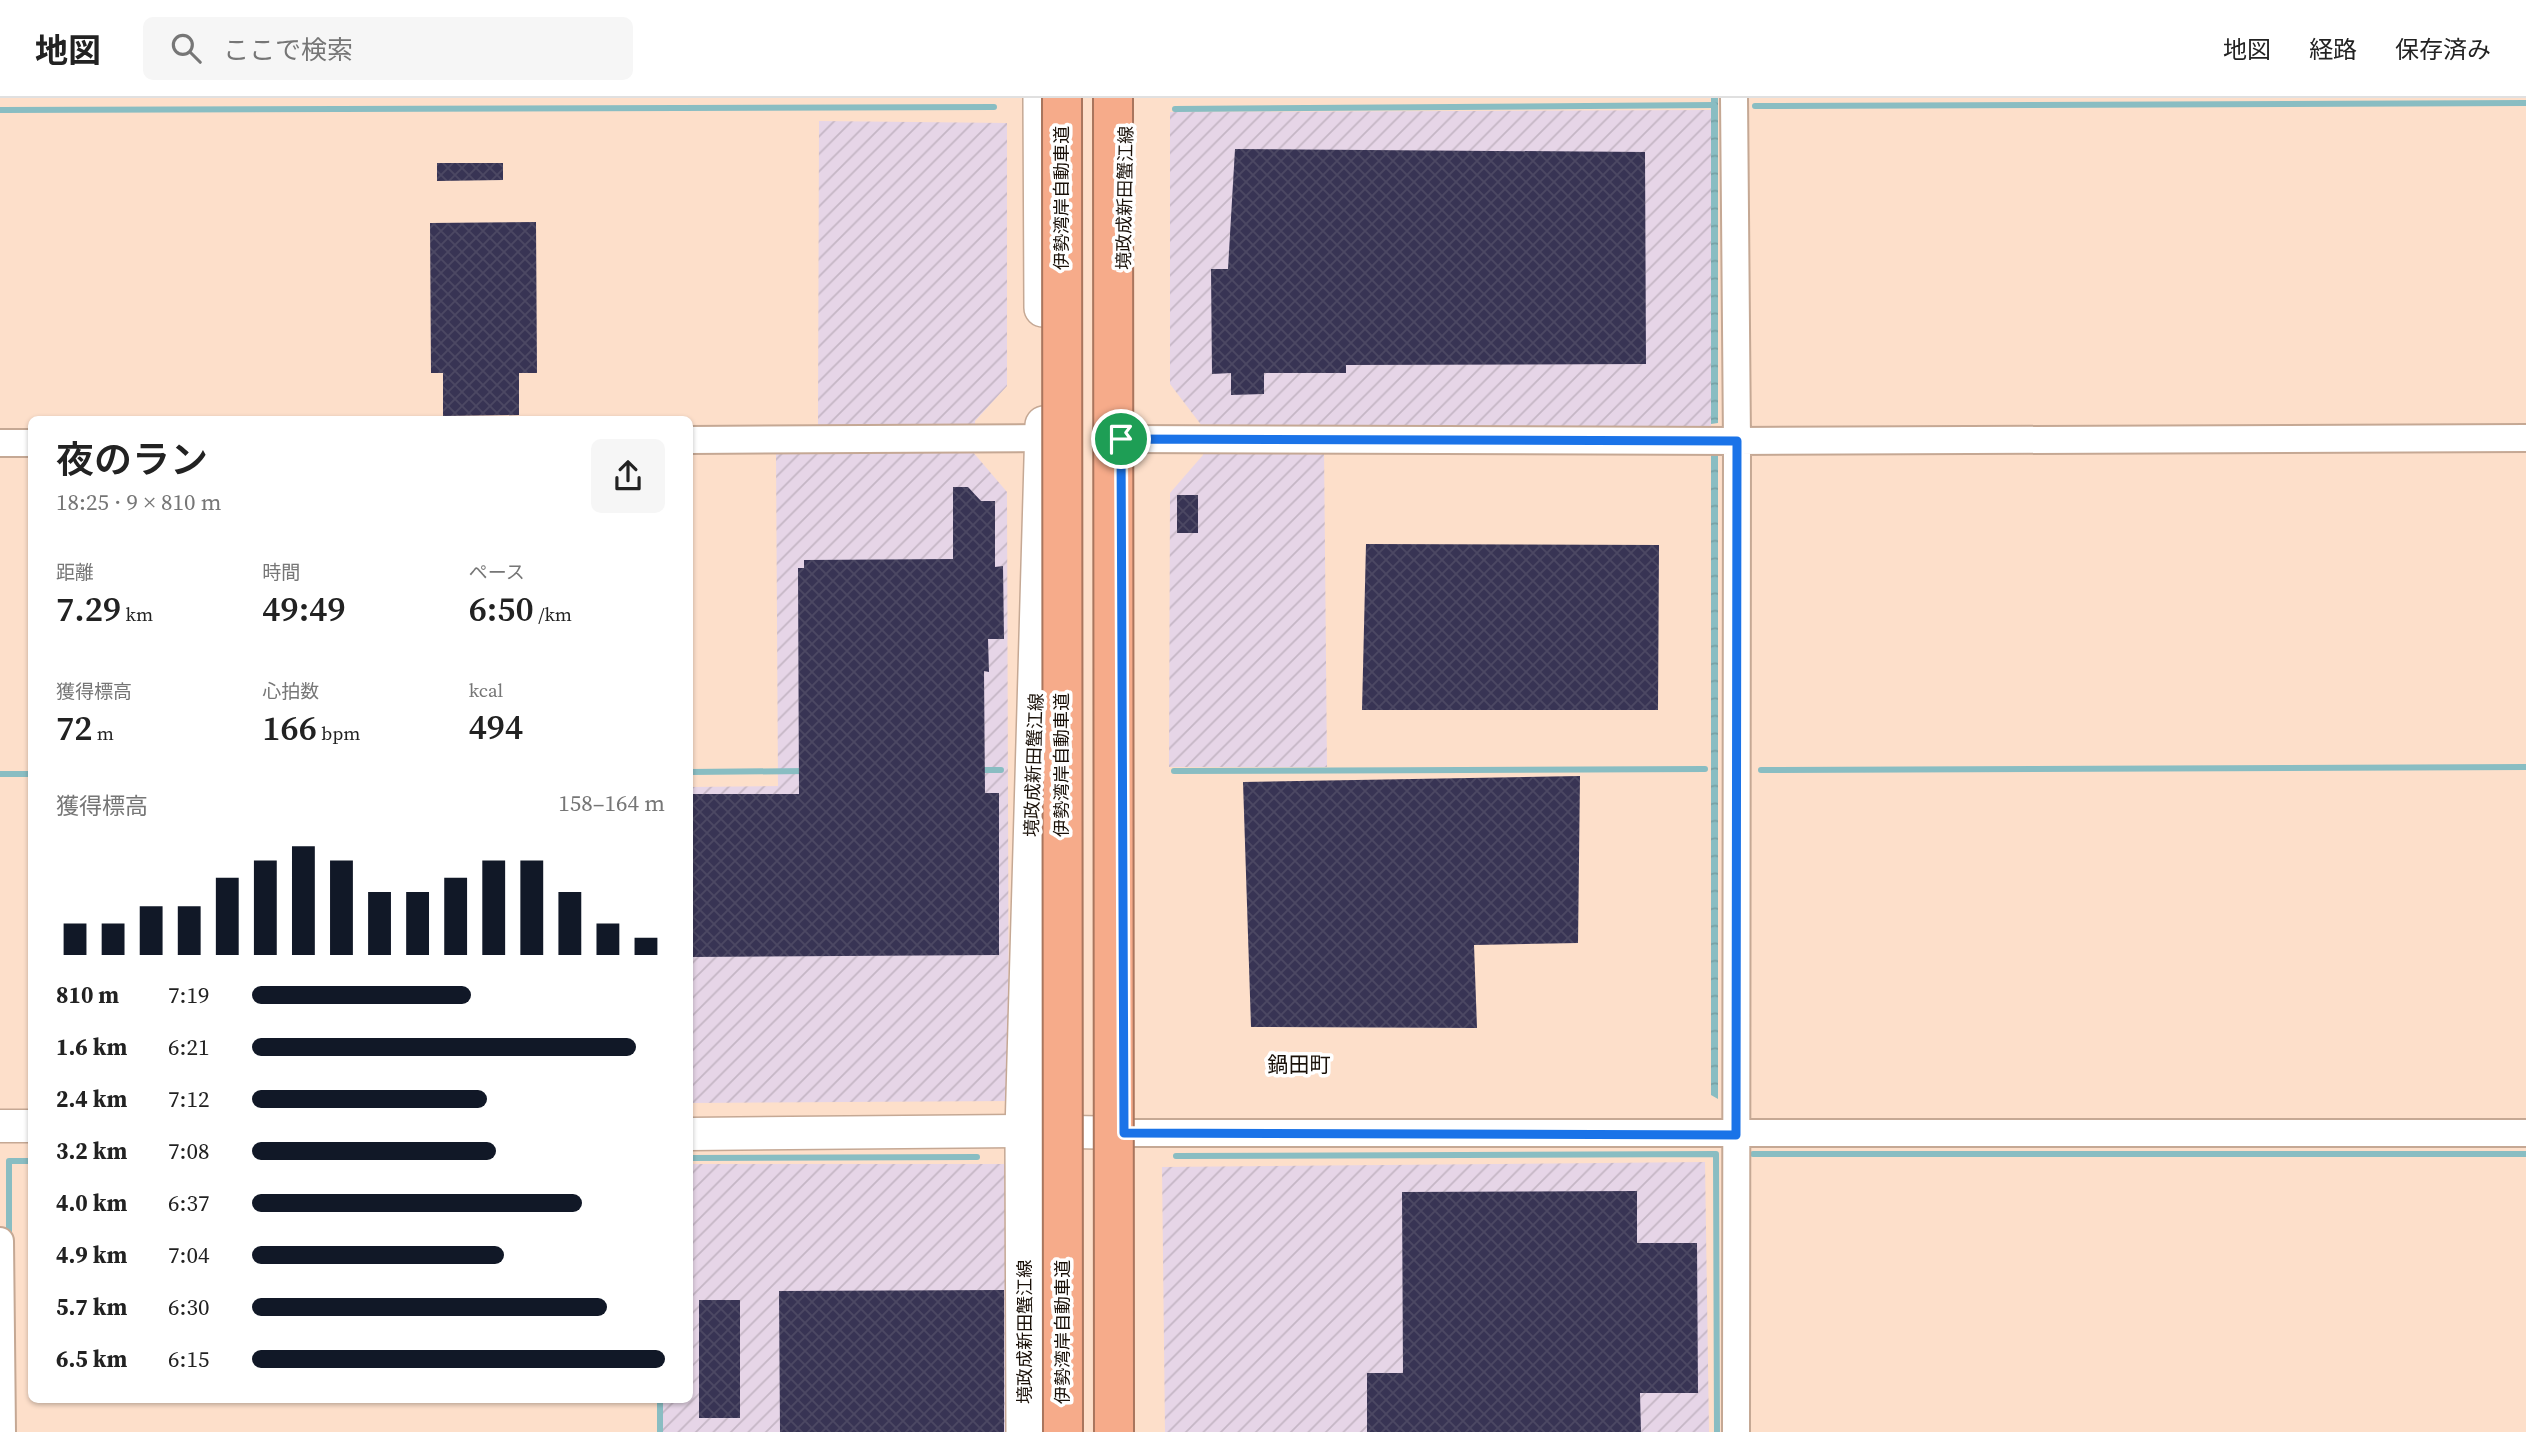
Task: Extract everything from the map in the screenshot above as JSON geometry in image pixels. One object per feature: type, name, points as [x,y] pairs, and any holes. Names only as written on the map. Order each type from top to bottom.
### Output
[{"type":"highway","name":"伊勢湾岸自動車道","points":[[1062,98],[1063,1432]]},
{"type":"highway","points":[[1112,98],[1114,1432]]},
{"type":"main road","name":"境政成新田蟹江線","points":[[1025,1432],[1024,1131],[1044,438],[1042,98]]},
{"type":"main road","name":"境政成新田蟹江線","points":[[1126,1432],[1121,439],[1127,98]]},
{"type":"street","points":[[1734,98],[1737,441],[1736,1432]]},
{"type":"street","points":[[693,440],[1044,438]]},
{"type":"street","points":[[1121,439],[1737,441],[2526,438]]},
{"type":"street","points":[[0,443],[28,443]]},
{"type":"street","points":[[0,1126],[28,1126]]},
{"type":"street","points":[[693,1134],[1024,1131],[1736,1135],[2526,1133]]},
{"type":"street","points":[[0,1241],[2,1432]]},
{"type":"shaded area","points":[[1711,110],[1711,428],[1702,431],[1202,426],[1170,384],[1170,112]]},
{"type":"shaded area","points":[[819,121],[1007,123],[1007,386],[975,421],[975,427],[818,428]]},
{"type":"shaded area","points":[[1324,446],[1327,767],[1169,767],[1170,493],[1203,455],[1204,447]]},
{"type":"shaded area","points":[[972,451],[1007,492],[1009,1101],[693,1103],[693,787],[778,786],[776,453]]},
{"type":"shaded area","points":[[1705,1162],[1709,1432],[1165,1432],[1162,1167]]},
{"type":"shaded area","points":[[693,1164],[1007,1164],[1010,1432],[663,1432],[662,1403],[693,1403]]},
{"type":"water","points":[[1711,98],[1718,98],[1718,423],[1711,424]]},
{"type":"water","points":[[1718,452],[1718,1099],[1711,1095],[1711,453]]},
{"type":"building","points":[[1235,149],[1645,152],[1646,364],[1346,365],[1346,373],[1264,373],[1264,394],[1231,395],[1231,373],[1212,374],[1211,269],[1228,269]]},
{"type":"building","points":[[437,163],[503,163],[503,180],[437,181]]},
{"type":"building","points":[[536,222],[537,373],[519,373],[519,415],[443,416],[443,373],[431,373],[430,223]]},
{"type":"building","points":[[953,487],[968,487],[981,501],[995,501],[995,567],[1003,566],[1004,639],[988,639],[989,672],[984,671],[985,793],[999,793],[999,955],[693,957],[693,794],[799,794],[798,568],[804,568],[804,560],[953,559]]},
{"type":"building","points":[[1177,495],[1198,495],[1198,533],[1177,533]]},
{"type":"building","points":[[1366,544],[1659,545],[1658,710],[1362,710]]},
{"type":"building","points":[[1580,776],[1578,943],[1474,945],[1477,1028],[1251,1027],[1243,782]]},
{"type":"building","points":[[1637,1191],[1637,1243],[1697,1243],[1698,1393],[1640,1393],[1641,1432],[1367,1432],[1367,1373],[1403,1373],[1402,1192]]},
{"type":"building","points":[[1004,1290],[1004,1432],[780,1432],[779,1291]]},
{"type":"building","points":[[699,1300],[740,1300],[740,1418],[699,1418]]},
{"type":"waterway","points":[[1755,106],[2526,103]]},
{"type":"waterway","points":[[1175,109],[1714,105]]},
{"type":"waterway","points":[[0,110],[994,107]]},
{"type":"waterway","points":[[1761,770],[2526,767]]},
{"type":"waterway","points":[[1174,771],[1705,769]]},
{"type":"waterway","points":[[978,770],[1001,770]]},
{"type":"waterway","points":[[693,772],[807,771]]},
{"type":"waterway","points":[[0,774],[28,774]]},
{"type":"waterway","points":[[1176,1156],[1716,1154],[1717,1432]]},
{"type":"waterway","points":[[1753,1154],[2526,1154]]},
{"type":"waterway","points":[[693,1158],[977,1157]]},
{"type":"waterway","points":[[9,1238],[9,1161],[28,1161]]},
{"type":"waterway","points":[[660,1403],[660,1432]]},
{"type":"district","name":"鍋田町","points":[[1299,1065]]},
{"type":"route","points":[[1121,439],[1737,441],[1736,1135],[1124,1133],[1121,439]]}]
